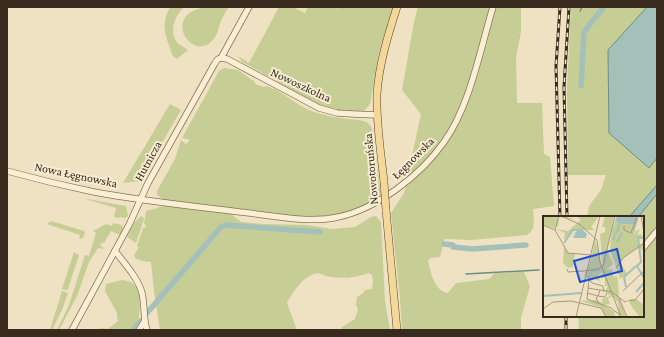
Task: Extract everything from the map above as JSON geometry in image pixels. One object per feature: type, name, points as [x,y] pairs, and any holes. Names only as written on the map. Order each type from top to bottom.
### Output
[{"type":"main road","name":"Nowotoruńska","points":[[397,7],[383,57],[377,92],[377,115],[397,330]]},
{"type":"street","name":"Hutnicza","points":[[72,330],[129,225],[148,183],[215,63],[221,58],[249,7]]},
{"type":"street","name":"Łęgnowska","points":[[141,199],[312,219],[337,218],[360,210],[400,188],[427,163],[444,142],[453,127],[466,98],[493,7]]},
{"type":"street","name":"Nowoszkolna","points":[[221,58],[227,59],[318,108],[353,114],[377,115]]},
{"type":"street","name":"Nowa Łęgnowska","points":[[7,171],[94,192],[141,199]]},
{"type":"street","points":[[644,247],[657,231]]},
{"type":"street","points":[[115,251],[140,286],[144,306],[144,322],[148,330]]},
{"type":"street","points":[[139,330],[144,322]]},
{"type":"green space","points":[[170,7],[185,7],[175,19],[173,30],[179,44],[188,50],[177,59],[171,53],[165,32],[167,13]]},
{"type":"green space","points":[[204,7],[229,7],[214,39],[205,46],[198,46],[191,43],[186,38],[182,24],[186,17],[193,11]]},
{"type":"green space","points":[[279,7],[292,7],[305,13],[308,7],[332,7],[337,9],[338,7],[393,7],[379,52],[370,104],[364,111],[352,112],[330,108],[309,100],[242,62],[238,56],[249,63]]},
{"type":"green space","points":[[418,7],[521,7],[521,32],[516,57],[517,103],[542,103],[544,154],[550,157],[554,206],[533,209],[533,227],[527,235],[472,240],[446,239],[444,240],[440,257],[430,258],[428,261],[436,285],[443,292],[448,293],[456,283],[489,279],[495,273],[524,272],[530,286],[521,318],[521,330],[402,330],[391,213],[404,193],[421,114],[402,90]]},
{"type":"green space","points":[[571,7],[657,7],[657,330],[579,330],[578,317],[644,317],[644,216],[587,216],[589,206],[601,190],[606,175],[568,175],[567,86]]},
{"type":"green space","points":[[224,68],[238,70],[255,82],[255,84],[276,90],[301,106],[315,112],[367,122],[373,133],[381,196],[350,212],[321,216],[296,216],[164,200],[157,195],[157,191],[175,159],[181,140],[186,144],[190,140],[182,138],[219,71]]},
{"type":"green space","points":[[170,104],[181,110],[140,181],[123,183]]},
{"type":"green space","points":[[82,198],[126,206],[128,216],[125,218],[114,217],[116,208]]},
{"type":"green space","points":[[164,206],[231,214],[241,222],[307,225],[332,229],[355,227],[371,217],[376,216],[381,222],[385,301],[390,330],[342,330],[342,327],[355,319],[358,309],[356,305],[357,297],[365,290],[372,289],[372,275],[369,273],[342,278],[317,273],[306,278],[302,282],[287,303],[297,330],[160,330],[151,262],[142,261],[135,258],[134,255],[139,247],[137,246],[143,228],[145,228],[146,225],[144,224],[146,211]]},
{"type":"green space","points":[[141,216],[144,219],[136,243],[127,237],[134,223]]},
{"type":"green space","points":[[51,221],[84,231],[85,233],[83,238],[79,239],[80,235],[47,224]]},
{"type":"green space","points":[[113,223],[122,225],[123,230],[120,235],[111,231],[104,243],[102,242],[100,246],[104,248],[98,248],[89,262],[77,296],[59,330],[57,330],[69,305],[85,255],[89,256],[96,233],[93,231],[106,224],[112,226]]},
{"type":"green space","points":[[74,252],[79,255],[68,289],[62,289]]},
{"type":"green space","points":[[122,280],[133,284],[140,298],[139,321],[137,328],[136,330],[98,330],[101,328],[108,329],[118,321],[117,313],[105,291],[106,284]]},
{"type":"green space","points":[[62,291],[68,293],[62,310],[52,330],[50,330]]},
{"type":"water","points":[[647,7],[657,7],[657,158],[649,168],[609,133],[608,50]]},
{"type":"water","points":[[657,185],[657,194],[639,216],[630,216]]},
{"type":"waterway","points":[[580,11],[582,7]]},
{"type":"waterway","points":[[581,86],[584,33],[604,7]]},
{"type":"waterway","points":[[147,313],[220,228],[225,225],[320,232]]},
{"type":"waterway","points":[[444,244],[453,245],[453,247],[472,249],[526,245]]},
{"type":"waterway","points":[[466,274],[539,270]]},
{"type":"waterway","points":[[133,330],[141,321]]},
{"type":"railway","points":[[560,7],[556,66],[560,216]]},
{"type":"railway","points":[[567,216],[564,87],[569,7]]},
{"type":"railway","points":[[566,317],[566,330]]}]
